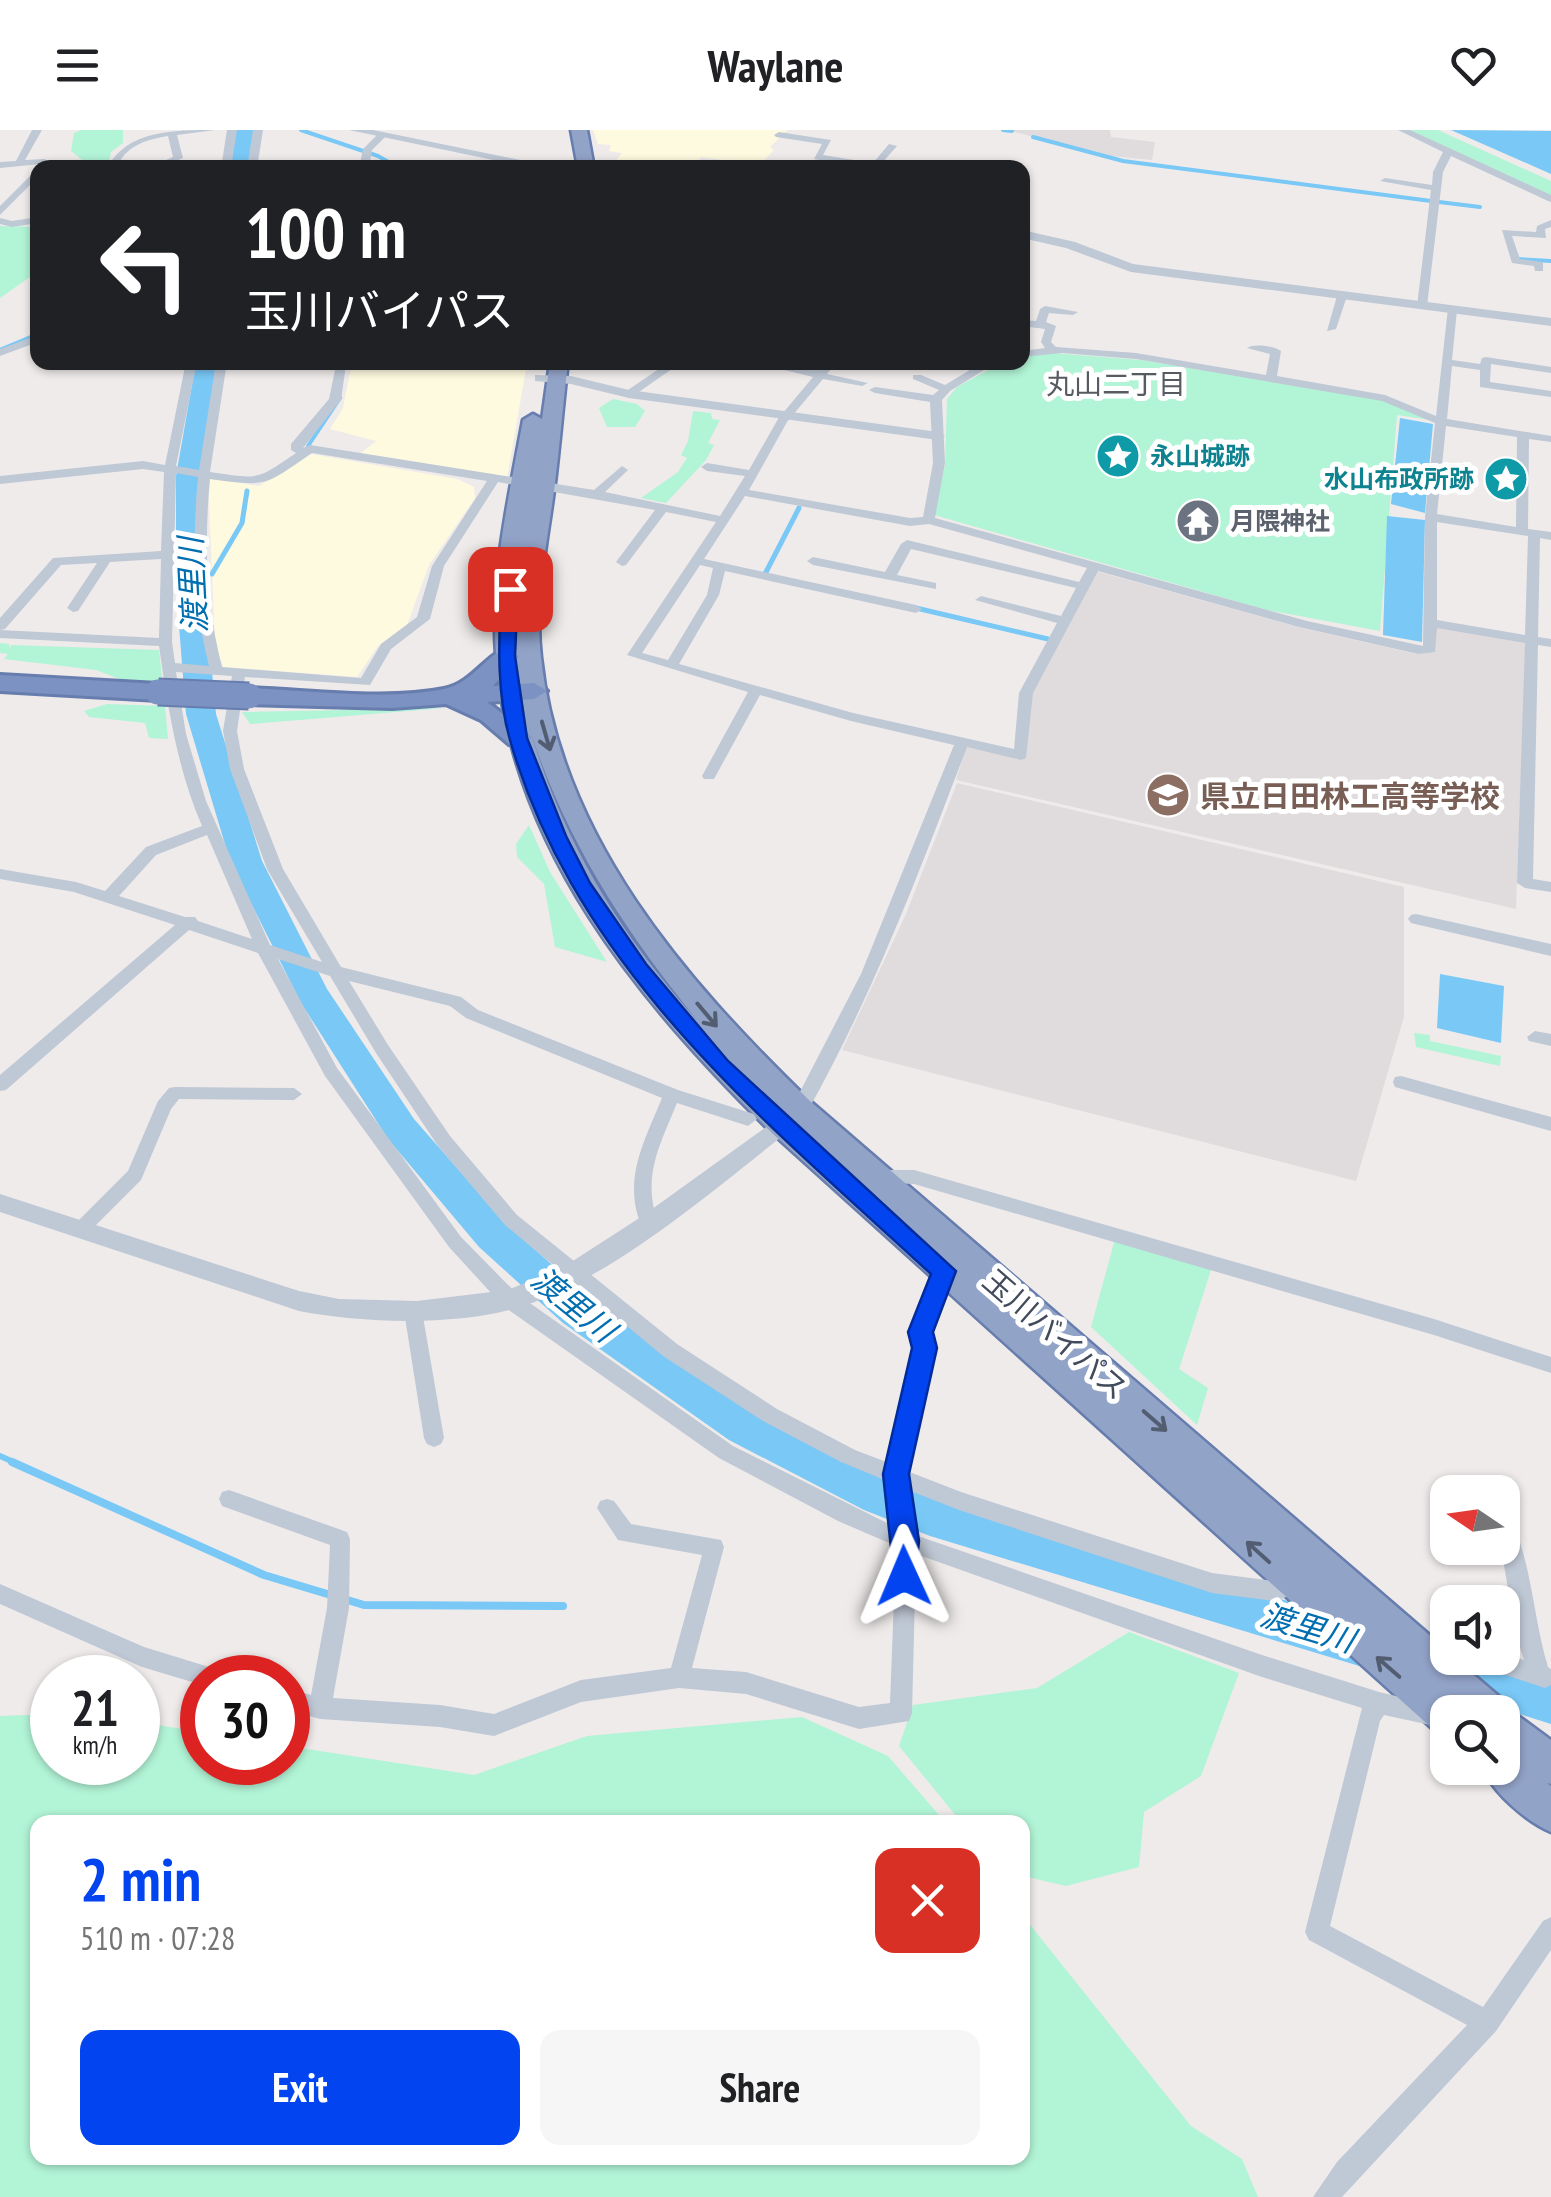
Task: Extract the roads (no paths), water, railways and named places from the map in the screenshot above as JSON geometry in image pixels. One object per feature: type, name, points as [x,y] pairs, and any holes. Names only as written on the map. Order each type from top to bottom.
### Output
[{"type":"highway","name":"玉川バイパス","points":[[549,370],[521,482],[507,656],[589,846],[610,884],[671,971],[791,1117],[949,1258],[1298,1587],[1430,1703]]},
{"type":"highway","name":"玉川バイパス","points":[[521,482],[528,657],[518,738],[556,836],[609,929],[708,1053],[791,1117],[879,1176],[949,1258],[1318,1564],[1460,1695]]},
{"type":"highway","points":[[432,698],[483,682],[507,656]]},
{"type":"highway","points":[[0,672],[120,690]]},
{"type":"highway","points":[[0,682],[158,692],[244,685],[343,701],[523,692]]},
{"type":"highway","points":[[432,698],[476,705],[503,721],[518,738]]},
{"type":"highway","name":"玉川バイパス","points":[[1520,1746],[1551,1765]]},
{"type":"highway","name":"玉川バイパス","points":[[1520,1764],[1551,1812]]},
{"type":"street","points":[[20,160],[38,130]]},
{"type":"street","points":[[115,160],[122,146],[138,137],[210,130]]},
{"type":"street","points":[[227,160],[232,130]]},
{"type":"street","points":[[253,160],[258,130]]},
{"type":"street","points":[[355,130],[510,160]]},
{"type":"street","points":[[1402,130],[1551,199]]},
{"type":"street","points":[[172,134],[174,160]]},
{"type":"street","points":[[779,135],[828,142],[817,157],[836,160]]},
{"type":"street","points":[[366,160],[367,152],[382,136]]},
{"type":"street","points":[[884,160],[892,146]]},
{"type":"street","points":[[1422,306],[1440,163],[1449,150]]},
{"type":"street","points":[[154,155],[176,152]]},
{"type":"street","points":[[0,164],[30,160]]},
{"type":"street","points":[[0,212],[30,180]]},
{"type":"street","points":[[1385,181],[1436,188]]},
{"type":"street","points":[[0,221],[30,221]]},
{"type":"street","points":[[1539,269],[1539,264],[1516,261],[1506,232],[1542,236],[1540,228],[1551,223]]},
{"type":"street","points":[[1030,236],[1070,245],[1131,268],[1551,322]]},
{"type":"street","points":[[1331,329],[1342,296]]},
{"type":"street","points":[[1040,324],[1045,309],[1073,312]]},
{"type":"street","points":[[742,492],[910,522],[929,520],[1304,624],[1418,650],[1430,649],[1432,517],[1452,310]]},
{"type":"street","points":[[1030,323],[1050,326],[1046,342],[1052,350]]},
{"type":"street","points":[[0,353],[30,341]]},
{"type":"street","points":[[1252,348],[1276,351],[1271,378]]},
{"type":"street","points":[[1030,353],[1052,350],[1136,356],[1271,378],[1384,398],[1441,422],[1551,439]]},
{"type":"street","points":[[1551,370],[1486,360],[1484,384],[1551,394]]},
{"type":"street","points":[[1447,362],[1485,368]]},
{"type":"street","points":[[190,370],[170,467],[165,642],[179,734],[198,800],[263,948],[331,1072],[454,1242],[510,1300],[726,1452],[906,1541],[1262,1666],[1379,1703],[1430,1714]]},
{"type":"street","points":[[218,672],[208,644],[202,578],[202,472],[221,370]]},
{"type":"street","points":[[306,452],[297,450],[297,444],[335,400],[340,370]]},
{"type":"street","points":[[549,370],[629,394],[938,436]]},
{"type":"street","points":[[629,394],[666,370]]},
{"type":"street","points":[[798,370],[862,383]]},
{"type":"street","points":[[822,370],[786,416],[742,492],[634,655],[851,717],[1022,754],[1026,693],[1094,566]]},
{"type":"street","points":[[875,390],[941,394],[979,370]]},
{"type":"street","points":[[917,377],[941,394]]},
{"type":"street","points":[[929,520],[938,463],[941,394]]},
{"type":"street","points":[[1522,434],[1531,639],[1525,882],[1551,887]]},
{"type":"street","points":[[0,480],[119,466],[170,467],[249,481],[265,480],[310,449],[596,494],[723,520]]},
{"type":"street","points":[[707,467],[752,474]]},
{"type":"street","points":[[596,494],[622,470]]},
{"type":"street","points":[[169,667],[218,672],[244,685],[365,682],[386,647],[423,619],[438,566],[521,482]]},
{"type":"street","points":[[622,562],[663,508]]},
{"type":"street","points":[[1432,517],[1551,536]]},
{"type":"street","points":[[910,522],[902,538],[907,544],[1082,586]]},
{"type":"street","points":[[889,578],[907,544]]},
{"type":"street","points":[[0,626],[57,561],[166,554]]},
{"type":"street","points":[[73,608],[105,560]]},
{"type":"street","points":[[698,561],[916,609]]},
{"type":"street","points":[[813,562],[930,586]]},
{"type":"street","points":[[671,666],[712,595],[720,566]]},
{"type":"street","points":[[981,600],[1065,620]]},
{"type":"street","points":[[1430,623],[1551,643]]},
{"type":"street","points":[[0,634],[165,642]]},
{"type":"street","points":[[244,685],[230,724],[237,770],[275,869],[328,969],[444,1140],[512,1220],[573,1273],[670,1350],[726,1388],[848,1456],[1030,1526],[1212,1583],[1274,1590],[1298,1587],[1318,1564]]},
{"type":"street","points":[[709,776],[756,690]]},
{"type":"street","points":[[0,1203],[299,1300],[340,1309],[413,1311],[510,1300],[573,1273],[648,1224],[791,1117],[844,1029],[893,923],[962,740]]},
{"type":"street","points":[[110,897],[152,851],[211,828]]},
{"type":"street","points":[[0,874],[76,886],[328,969],[455,1001],[472,1014],[672,1095],[748,1119]]},
{"type":"street","points":[[1416,919],[1551,950]]},
{"type":"street","points":[[0,1085],[190,922]]},
{"type":"street","points":[[1401,1082],[1551,1124]]},
{"type":"street","points":[[82,1230],[135,1175],[164,1106],[175,1093],[294,1094]]},
{"type":"street","points":[[648,1224],[638,1198],[639,1178],[672,1095]]},
{"type":"street","points":[[879,1176],[914,1177],[1434,1327],[1551,1365]]},
{"type":"street","points":[[310,1705],[440,1716],[494,1725],[581,1692],[679,1677],[746,1683],[860,1718],[901,1713],[906,1541],[896,1474],[925,1348],[921,1332],[949,1258]]},
{"type":"street","points":[[413,1311],[434,1438]]},
{"type":"street","points":[[229,1499],[340,1540],[338,1599],[320,1708]]},
{"type":"street","points":[[606,1508],[625,1532],[714,1547],[679,1677]]},
{"type":"street","points":[[1513,1565],[1526,1636],[1545,1677]]},
{"type":"street","points":[[0,1594],[142,1657],[180,1668]]},
{"type":"street","points":[[1395,1633],[1430,1642]]},
{"type":"street","points":[[1520,1669],[1545,1677]]},
{"type":"street","points":[[1379,1703],[1370,1716],[1317,1932],[1487,2022]]},
{"type":"street","points":[[1326,2197],[1487,2022],[1551,1929]]},
{"type":"water","points":[[1451,130],[1551,131],[1551,174]]},
{"type":"water","points":[[1400,418],[1433,424],[1425,513],[1391,504]]},
{"type":"water","points":[[1387,516],[1425,520],[1422,642],[1383,635]]},
{"type":"water","points":[[1440,974],[1504,986],[1501,1043],[1437,1028]]},
{"type":"water","points":[[1491,1677],[1551,1693],[1551,1722],[1539,1718],[1520,1702],[1520,1695],[1512,1695]]},
{"type":"waterway","name":"渡里川","points":[[241,160],[246,130]]},
{"type":"waterway","points":[[301,130],[385,160]]},
{"type":"waterway","points":[[1003,130],[1012,131]]},
{"type":"waterway","points":[[1033,137],[1123,161],[1431,201]]},
{"type":"waterway","points":[[1439,202],[1480,207]]},
{"type":"waterway","points":[[1516,259],[1551,261]]},
{"type":"waterway","points":[[0,350],[30,337]]},
{"type":"waterway","name":"渡里川","points":[[207,370],[189,476],[190,588],[201,714],[246,861],[313,994],[401,1129],[493,1236],[577,1311],[744,1427],[879,1496],[930,1516],[1376,1649]]},
{"type":"waterway","points":[[308,446],[340,398]]},
{"type":"waterway","points":[[212,574],[242,523],[247,491]]},
{"type":"waterway","points":[[765,574],[799,508]]},
{"type":"waterway","points":[[916,608],[1048,639]]},
{"type":"waterway","points":[[0,1456],[18,1464]]},
{"type":"waterway","points":[[12,1462],[264,1575],[364,1605],[563,1606]]},
{"type":"waterway","name":"渡里川","points":[[1464,1675],[1551,1701]]},
{"type":"place","name":"永山城跡","points":[[1118,456]]},
{"type":"place","name":"水山布政所跡","points":[[1506,479]]},
{"type":"place","name":"月隈神社","points":[[1198,521]]},
{"type":"place","name":"県立日田林工高等学校","points":[[1168,795]]},
{"type":"district","name":"丸山二丁目","points":[[1116,383]]}]
